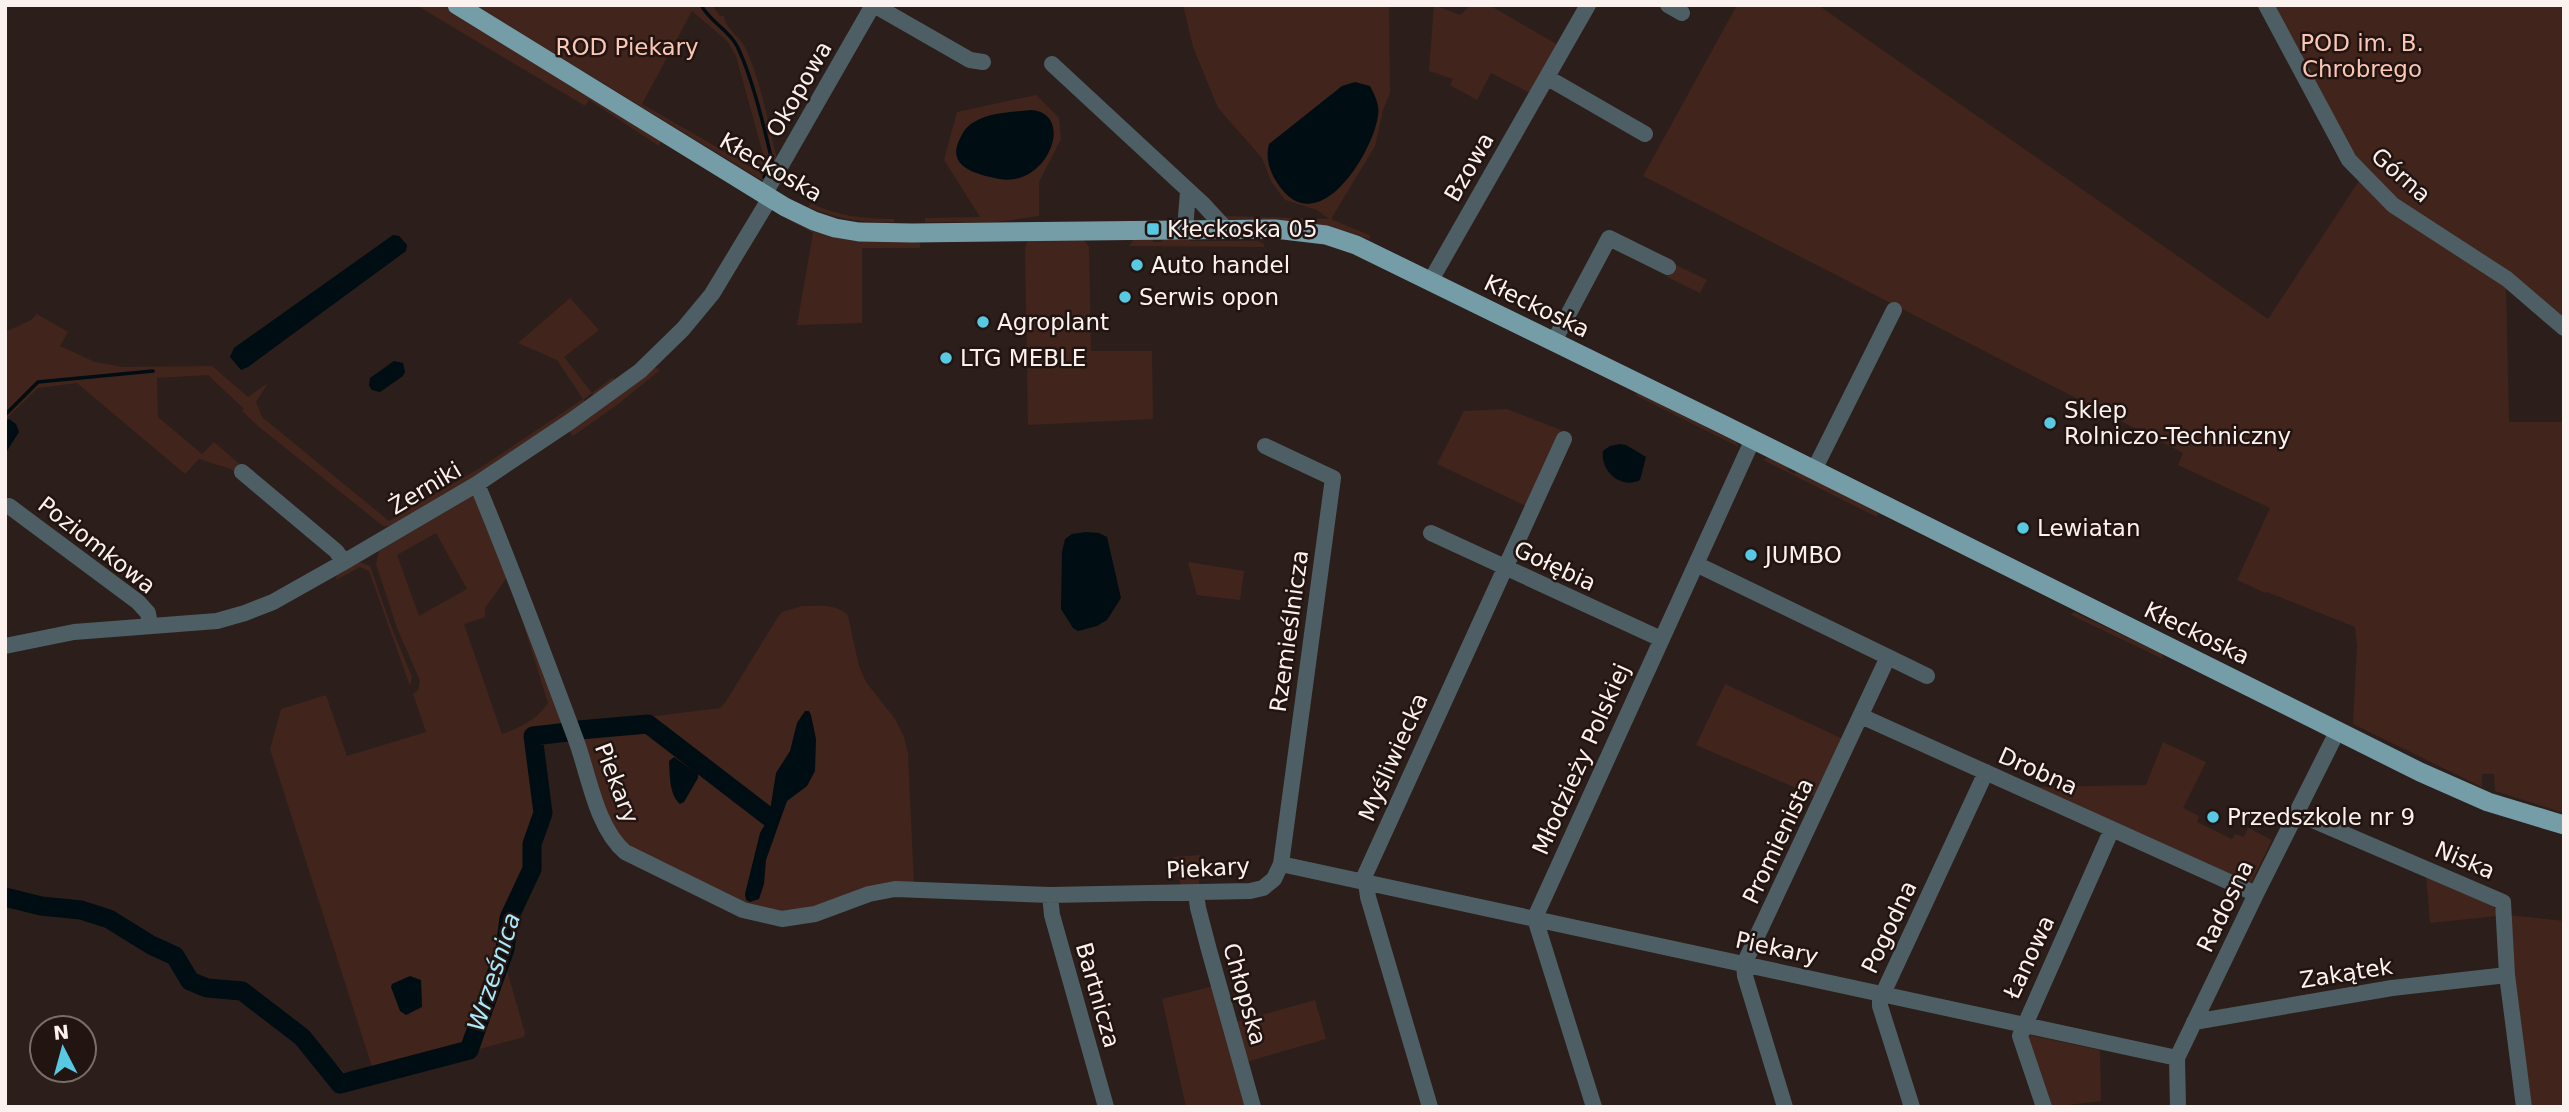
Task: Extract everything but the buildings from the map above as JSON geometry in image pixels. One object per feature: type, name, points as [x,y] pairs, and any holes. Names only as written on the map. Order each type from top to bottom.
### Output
[{"type":"main road","name":"Kłeckoska","points":[[457,5],[767,196],[814,221],[859,232],[1275,229],[1326,235],[1364,248],[2445,784],[2511,810],[2564,825]]},
{"type":"street","name":"Okopowa","points":[[767,196],[873,5],[970,60],[983,62]]},
{"type":"street","name":"Bzowa","points":[[1431,280],[1588,5]]},
{"type":"street","name":"Górna","points":[[2266,5],[2349,160],[2393,205],[2507,279],[2564,328]]},
{"type":"street","points":[[1052,65],[1202,203],[1226,229]]},
{"type":"street","points":[[1548,78],[1645,134]]},
{"type":"street","points":[[1185,229],[1188,192]]},
{"type":"street","name":"Żerniki","points":[[5,646],[74,632],[217,621],[245,613],[290,593],[477,484],[614,391],[640,371],[683,329],[712,294],[767,196]]},
{"type":"street","points":[[1554,341],[1609,238],[1668,267]]},
{"type":"street","points":[[1814,470],[1894,310]]},
{"type":"street","name":"Myśliwiecka","points":[[1365,882],[1365,875],[1564,439]]},
{"type":"street","name":"Młodzieży Polskiej","points":[[1536,919],[1753,439]]},
{"type":"street","name":"Rzemieślnicza","points":[[1265,446],[1333,478],[1281,864]]},
{"type":"street","points":[[242,472],[336,551],[344,562]]},
{"type":"street","name":"Piekary","points":[[477,484],[584,762],[594,798],[617,846],[743,910],[782,919],[815,914],[869,894],[895,889],[1050,895],[1250,891],[1263,888],[1274,879],[1281,864],[2177,1058]]},
{"type":"street","name":"Poziomkowa","points":[[9,506],[138,602],[148,613],[150,625]]},
{"type":"street","name":"Gołębia","points":[[1431,533],[1661,639]]},
{"type":"street","points":[[1696,564],[1927,676]]},
{"type":"street","points":[[1861,716],[1888,657]]},
{"type":"street","name":"Drobna","points":[[1861,716],[2256,894]]},
{"type":"street","name":"Promienista","points":[[1744,964],[1861,716]]},
{"type":"street","name":"Radosna","points":[[2178,1107],[2177,1058],[2338,730]]},
{"type":"street","name":"Pogodna","points":[[1912,1107],[1880,1006],[1882,994],[1986,772]]},
{"type":"street","name":"Niska","points":[[2296,813],[2503,902],[2507,975],[2524,1107]]},
{"type":"street","name":"Łanowa","points":[[2044,1107],[2020,1036],[2112,829]]},
{"type":"street","points":[[1365,882],[1430,1107]]},
{"type":"street","name":"Chłopska","points":[[1196,893],[1209,950],[1254,1107]]},
{"type":"street","name":"Bartnicza","points":[[1050,895],[1052,915],[1106,1107]]},
{"type":"street","points":[[1536,919],[1594,1107]]},
{"type":"street","points":[[1744,964],[1745,976],[1785,1107]]},
{"type":"street","name":"Zakątek","points":[[2194,1022],[2392,988],[2507,975]]},
{"type":"green space","points":[[416,5],[442,5],[661,140],[659,146],[589,100],[585,106]]},
{"type":"green space","name":"ROD Piekary","points":[[475,5],[712,5],[720,16],[724,16],[745,47],[760,88],[777,159],[765,182]],"holes":[[[692,11],[728,42],[736,56],[763,154],[755,169],[642,104]]]},
{"type":"green space","points":[[1183,5],[1389,5],[1390,93],[1383,110],[1375,146],[1331,219],[1371,236],[1369,239],[1317,225],[1227,219],[1224,216],[1329,219],[1317,210],[1285,200],[1272,183],[1262,158],[1218,108],[1193,47]]},
{"type":"green space","points":[[1434,5],[1460,15],[1471,5],[1489,5],[1558,45],[1532,94],[1491,73],[1477,100],[1450,85],[1453,79],[1429,71]]},
{"type":"green space","points":[[1737,5],[1818,5],[2268,319],[2359,181],[2506,287],[2509,422],[2564,422],[2564,813],[2495,791],[2494,774],[2482,774],[2482,787],[2353,724],[2357,646],[2355,627],[2237,580],[2270,508],[2178,465],[2183,453],[1643,176]]},
{"type":"green space","name":"POD im. B. Chrobrego","points":[[2274,5],[2564,5],[2564,321],[2397,201],[2359,163]]},
{"type":"green space","points":[[1036,95],[1059,118],[1061,139],[1039,182],[1039,216],[996,222],[925,222],[925,218],[980,217],[944,160],[957,112]]},
{"type":"green space","points":[[811,203],[841,214],[894,219],[894,222],[840,217],[808,207]]},
{"type":"green space","points":[[785,218],[920,241],[920,248],[862,248],[862,323],[797,325],[813,233]]},
{"type":"green space","points":[[1152,237],[1153,242],[1162,242],[1162,237],[1188,238],[1190,241],[1258,241],[1264,244],[1264,247],[1129,246],[1134,239]]},
{"type":"green space","points":[[1083,239],[1089,247],[1091,351],[1152,351],[1153,419],[1028,425],[1025,248],[1028,240]]},
{"type":"green space","points":[[1674,264],[1707,280],[1700,293],[1667,277]]},
{"type":"green space","points":[[570,298],[599,330],[564,357],[592,393],[584,399],[585,404],[477,477],[393,527],[383,526],[258,426],[208,375],[157,378],[158,417],[202,454],[214,442],[242,466],[236,473],[199,459],[185,474],[77,383],[38,388],[5,420],[5,332],[31,320],[37,314],[68,332],[60,346],[95,362],[123,367],[212,366],[248,397],[268,383],[256,402],[262,417],[389,521],[483,466],[583,399],[557,360],[518,343]]},
{"type":"green space","points":[[654,367],[660,370],[573,436],[569,431]]},
{"type":"green space","points":[[613,377],[616,381],[595,396],[592,393]]},
{"type":"green space","points":[[1637,393],[1736,442],[1739,447],[1635,395]]},
{"type":"green space","points":[[1507,409],[1561,430],[1526,506],[1437,464],[1464,411]]},
{"type":"green space","points":[[1768,457],[1789,467],[1788,470],[1795,474],[1797,471],[1878,513],[1877,517],[1763,460]]},
{"type":"green space","points":[[472,495],[476,497],[508,576],[485,608],[485,617],[464,624],[502,734],[528,722],[548,703],[513,591],[571,734],[537,739],[545,814],[534,846],[535,869],[517,906],[515,902],[511,910],[498,962],[504,960],[524,1037],[340,1087],[300,1039],[240,994],[206,991],[187,982],[173,959],[85,918],[43,912],[5,902],[5,891],[48,903],[90,907],[101,911],[172,950],[192,978],[199,983],[248,988],[302,1028],[347,1075],[373,1070],[270,749],[281,709],[326,695],[347,756],[426,732],[413,694],[418,690],[420,681],[397,628],[376,564],[379,551]],"holes":[[[436,533],[467,589],[419,616],[397,555]]]},
{"type":"green space","points":[[359,562],[370,566],[412,677],[410,686],[369,571],[360,567],[336,580],[337,575]]},
{"type":"green space","points":[[1188,562],[1244,571],[1240,600],[1197,595]]},
{"type":"green space","points":[[802,606],[833,607],[848,616],[859,666],[866,682],[895,719],[904,737],[908,754],[914,885],[814,910],[763,912],[618,841],[575,726],[720,708],[782,612]]},
{"type":"green space","points":[[2074,612],[2162,654],[2163,659],[2071,615]]},
{"type":"green space","points":[[1725,684],[1843,739],[1817,797],[1696,745]]},
{"type":"green space","points":[[2163,742],[2206,762],[2183,808],[2199,816],[2197,822],[2232,839],[2235,834],[2244,837],[2248,828],[2272,840],[2250,885],[2033,787],[2146,785]]},
{"type":"green space","points":[[1200,855],[1199,888],[1182,889],[1173,857]]},
{"type":"green space","points":[[2426,876],[2493,905],[2497,916],[2430,923]]},
{"type":"green space","points":[[2509,915],[2564,921],[2564,1107],[2532,1107],[2514,977]]},
{"type":"green space","points":[[1214,986],[1248,1107],[1186,1107],[1162,999]]},
{"type":"green space","points":[[1315,1000],[1326,1039],[1246,1062],[1236,1022]]},
{"type":"green space","points":[[2029,1035],[2100,1050],[2101,1101],[2051,1107],[2028,1040]]},
{"type":"shaded area","points":[[1355,82],[1370,86],[1378,108],[1374,133],[1365,151],[1340,187],[1325,199],[1309,204],[1293,200],[1273,175],[1268,160],[1269,144],[1342,86]]},
{"type":"shaded area","points":[[1031,110],[1045,114],[1052,123],[1054,136],[1043,162],[1031,172],[1016,179],[999,179],[962,165],[956,152],[964,131],[971,124],[994,114]]},
{"type":"shaded area","points":[[393,235],[399,236],[407,245],[406,251],[248,367],[241,370],[230,357],[234,348]]},
{"type":"shaded area","points":[[394,361],[403,363],[403,376],[380,392],[372,390],[369,386],[370,378]]},
{"type":"shaded area","points":[[9,419],[16,424],[19,432],[5,454],[5,422]]},
{"type":"shaded area","points":[[1620,444],[1646,457],[1640,480],[1626,482],[1608,472],[1603,451]]},
{"type":"shaded area","points":[[1086,532],[1107,537],[1121,598],[1107,620],[1078,631],[1073,628],[1061,609],[1062,552],[1065,539],[1072,534]]},
{"type":"shaded area","points":[[805,711],[809,711],[811,715],[816,739],[815,771],[807,786],[787,801],[766,860],[764,884],[759,899],[750,902],[746,900],[745,894],[760,833],[769,817],[776,773],[790,751],[797,723]]},
{"type":"shaded area","points":[[674,757],[698,774],[684,802],[680,804],[671,784],[669,761]]},
{"type":"shaded area","points":[[410,976],[421,980],[422,1007],[406,1015],[400,1011],[391,987]]},
{"type":"waterway","points":[[701,5],[733,40],[747,71],[772,161],[764,177]]},
{"type":"waterway","points":[[5,415],[38,382],[153,371]]},
{"type":"waterway","name":"Wrześnica","points":[[579,730],[648,724],[769,817]]},
{"type":"waterway","name":"Wrześnica","points":[[5,897],[41,906],[81,910],[109,919],[151,945],[175,956],[190,981],[207,988],[242,991],[302,1037],[340,1084],[469,1050],[505,949],[509,918],[532,869],[532,844],[543,813],[533,736],[568,732]]},
{"type":"place","name":"Kłeckoska 05","points":[[1153,229]]},
{"type":"place","name":"Auto handel","points":[[1137,265]]},
{"type":"place","name":"Serwis opon","points":[[1125,297]]},
{"type":"place","name":"Agroplant","points":[[983,322]]},
{"type":"place","name":"LTG MEBLE","points":[[946,358]]},
{"type":"place","name":"Sklep Rolniczo-Techniczny","points":[[2050,423]]},
{"type":"place","name":"Lewiatan","points":[[2023,528]]},
{"type":"place","name":"JUMBO","points":[[1751,555]]},
{"type":"place","name":"Przedszkole nr 9","points":[[2213,817]]}]
